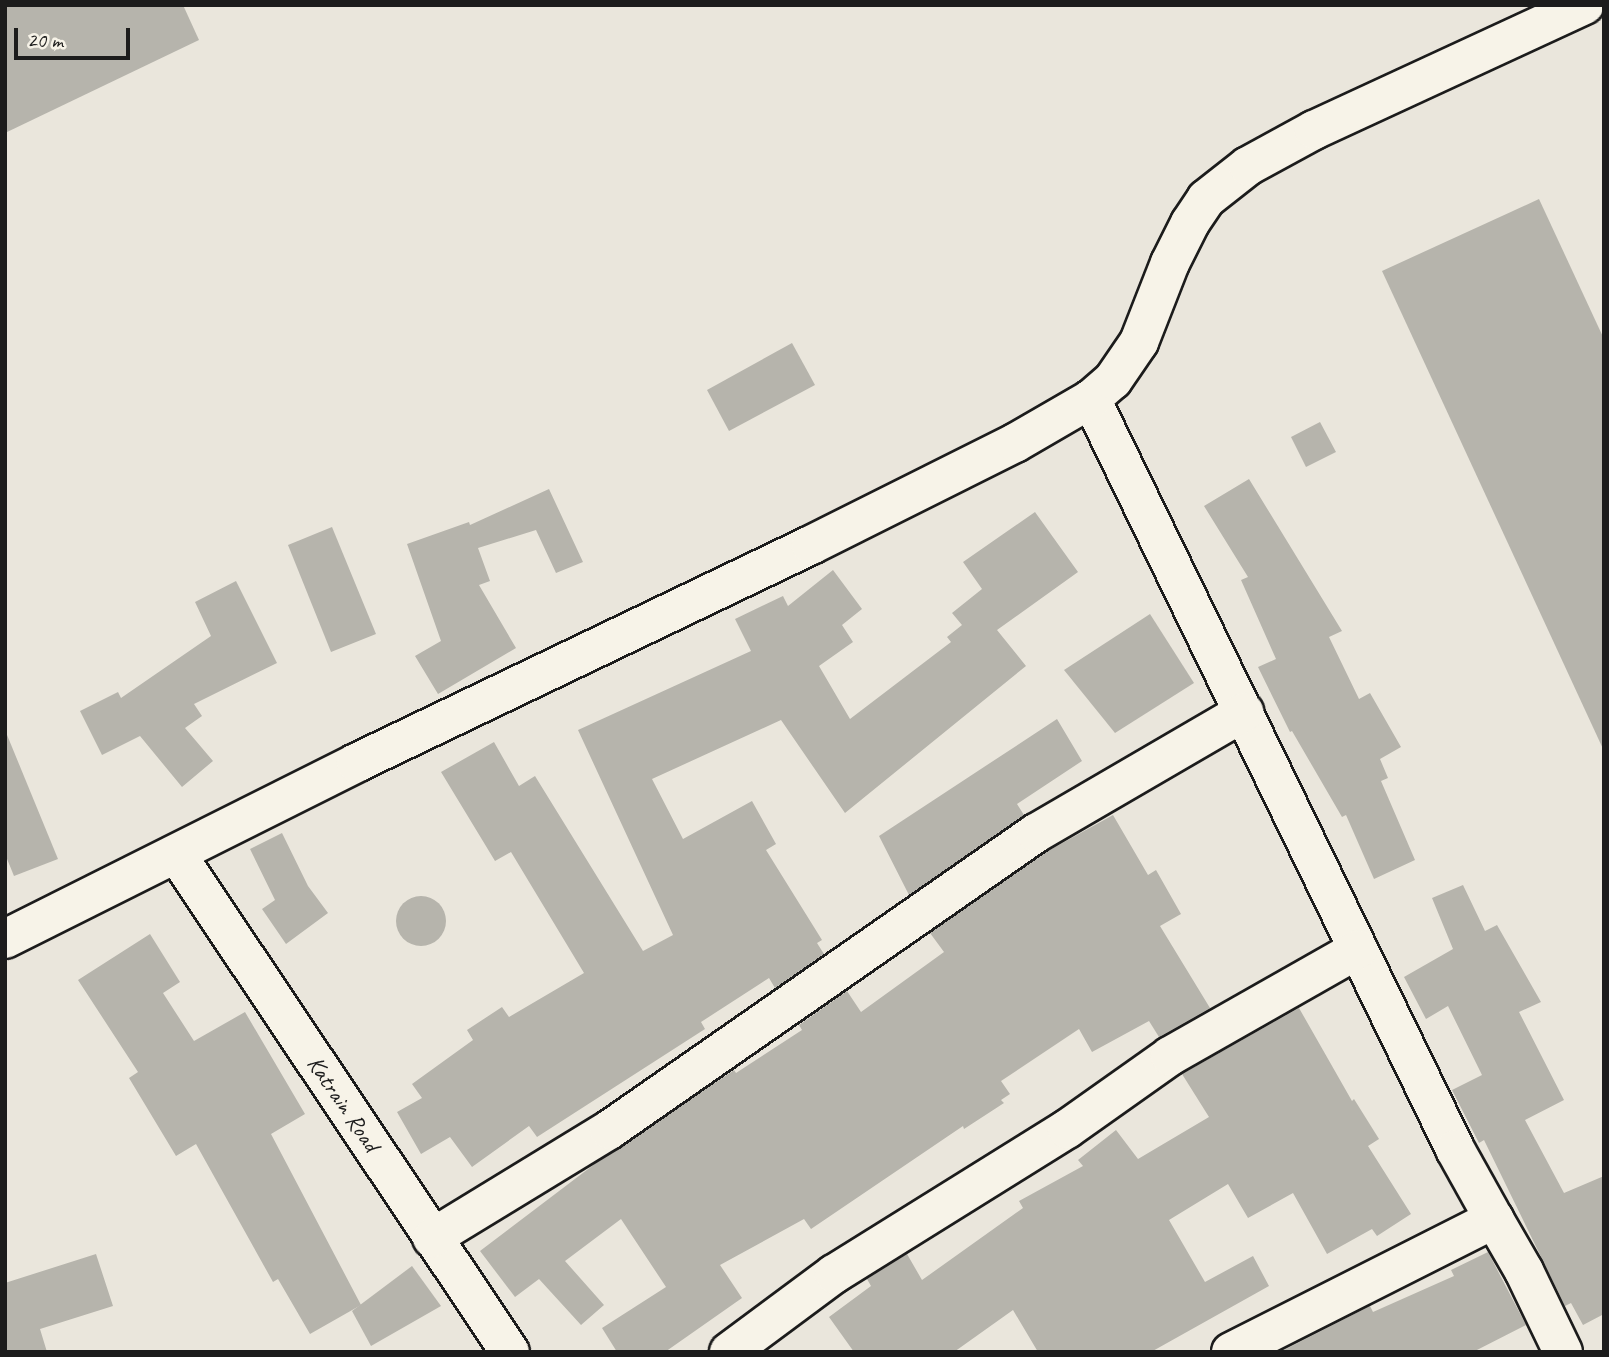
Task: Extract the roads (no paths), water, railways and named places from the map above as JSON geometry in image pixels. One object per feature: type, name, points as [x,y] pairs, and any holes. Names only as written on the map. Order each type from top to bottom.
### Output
[{"type":"street","points":[[5,939],[356,763],[883,509],[1014,443],[1091,399],[1113,380],[1139,342],[1170,263],[1190,223],[1206,200],[1248,166],[1314,130],[1586,5]]},
{"type":"street","points":[[1091,399],[1455,1149],[1524,1271],[1563,1352]]},
{"type":"street","points":[[432,1238],[609,1130],[1036,833],[1244,712]]},
{"type":"street","name":"Katrain Road","points":[[177,855],[510,1352]]},
{"type":"street","points":[[729,1352],[834,1273],[1067,1129],[1170,1056],[1357,949]]},
{"type":"street","points":[[1231,1352],[1494,1219]]}]
